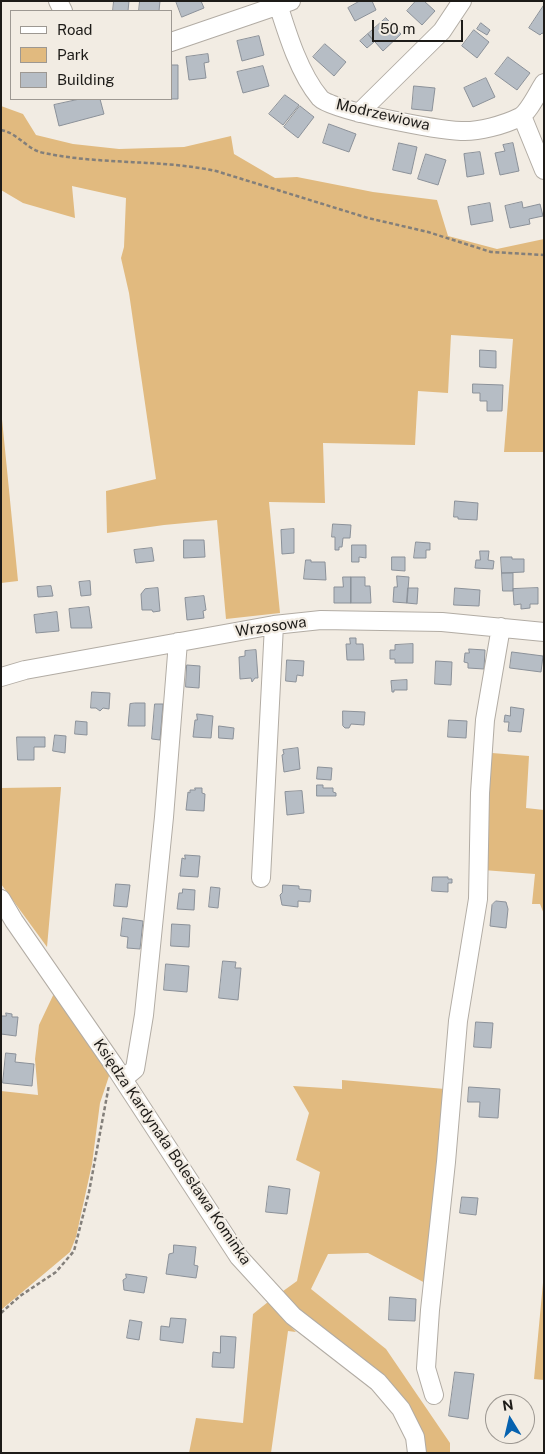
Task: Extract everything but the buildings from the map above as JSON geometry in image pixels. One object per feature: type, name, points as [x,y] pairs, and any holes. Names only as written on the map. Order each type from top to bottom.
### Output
[{"type":"street","points":[[359,113],[442,31],[462,1]]},
{"type":"street","points":[[172,42],[282,3]]},
{"type":"street","name":"Modrzewiowa","points":[[282,3],[300,68],[322,100],[359,113],[412,125],[462,131],[500,125],[522,116]]},
{"type":"street","points":[[544,83],[522,116],[544,170]]},
{"type":"street","name":"Wrzosowa","points":[[1,677],[25,670],[178,642],[274,625],[321,620],[442,622],[544,632]]},
{"type":"street","points":[[261,878],[274,625]]},
{"type":"street","points":[[434,1394],[426,1368],[430,1310],[446,1162],[458,1021],[478,899],[480,793],[485,720],[501,627]]},
{"type":"street","points":[[123,1079],[135,1069],[144,1016],[164,817],[178,642]]},
{"type":"street","name":"Księdza Kardynała Bolesława Kominka","points":[[1,899],[14,921],[114,1064],[239,1257],[293,1316],[378,1382],[401,1409],[415,1437],[417,1453]]},
{"type":"path","points":[[1,130],[6,131],[26,145],[42,153],[79,159],[173,164],[208,169],[368,218],[428,232],[492,252],[544,255]]},
{"type":"path","points":[[1,1313],[20,1296],[56,1272],[74,1251],[89,1192],[114,1064]]},
{"type":"green space","points":[[1,106],[23,114],[36,135],[73,144],[119,149],[184,147],[231,136],[234,154],[275,178],[297,177],[373,192],[437,200],[448,236],[497,249],[544,239],[544,452],[504,452],[513,339],[451,335],[448,393],[418,391],[415,445],[323,443],[325,503],[269,502],[280,613],[226,619],[217,520],[107,533],[106,491],[156,479],[129,293],[121,258],[124,247],[126,198],[72,186],[75,218],[23,203],[1,190]]},
{"type":"green space","points":[[1,409],[18,581],[1,583]]},
{"type":"green space","points":[[492,753],[529,756],[526,808],[544,810],[544,914],[540,904],[532,904],[535,874],[483,870],[487,755]]},
{"type":"green space","points":[[61,787],[47,947],[1,884],[1,788]]},
{"type":"green space","points":[[58,985],[113,1064],[100,1103],[92,1164],[76,1237],[70,1252],[1,1310],[1,1091],[38,1095],[35,1059],[39,1025]]},
{"type":"green space","points":[[342,1080],[445,1089],[429,1285],[368,1253],[328,1254],[311,1289],[386,1349],[450,1443],[450,1453],[425,1453],[408,1408],[398,1392],[378,1370],[279,1294],[297,1281],[320,1172],[296,1160],[309,1113],[293,1086],[342,1089]]},
{"type":"green space","points":[[544,1272],[544,1380],[534,1379]]},
{"type":"green space","points":[[268,1302],[296,1332],[288,1331],[271,1453],[189,1453],[196,1418],[243,1423],[253,1314]]}]
